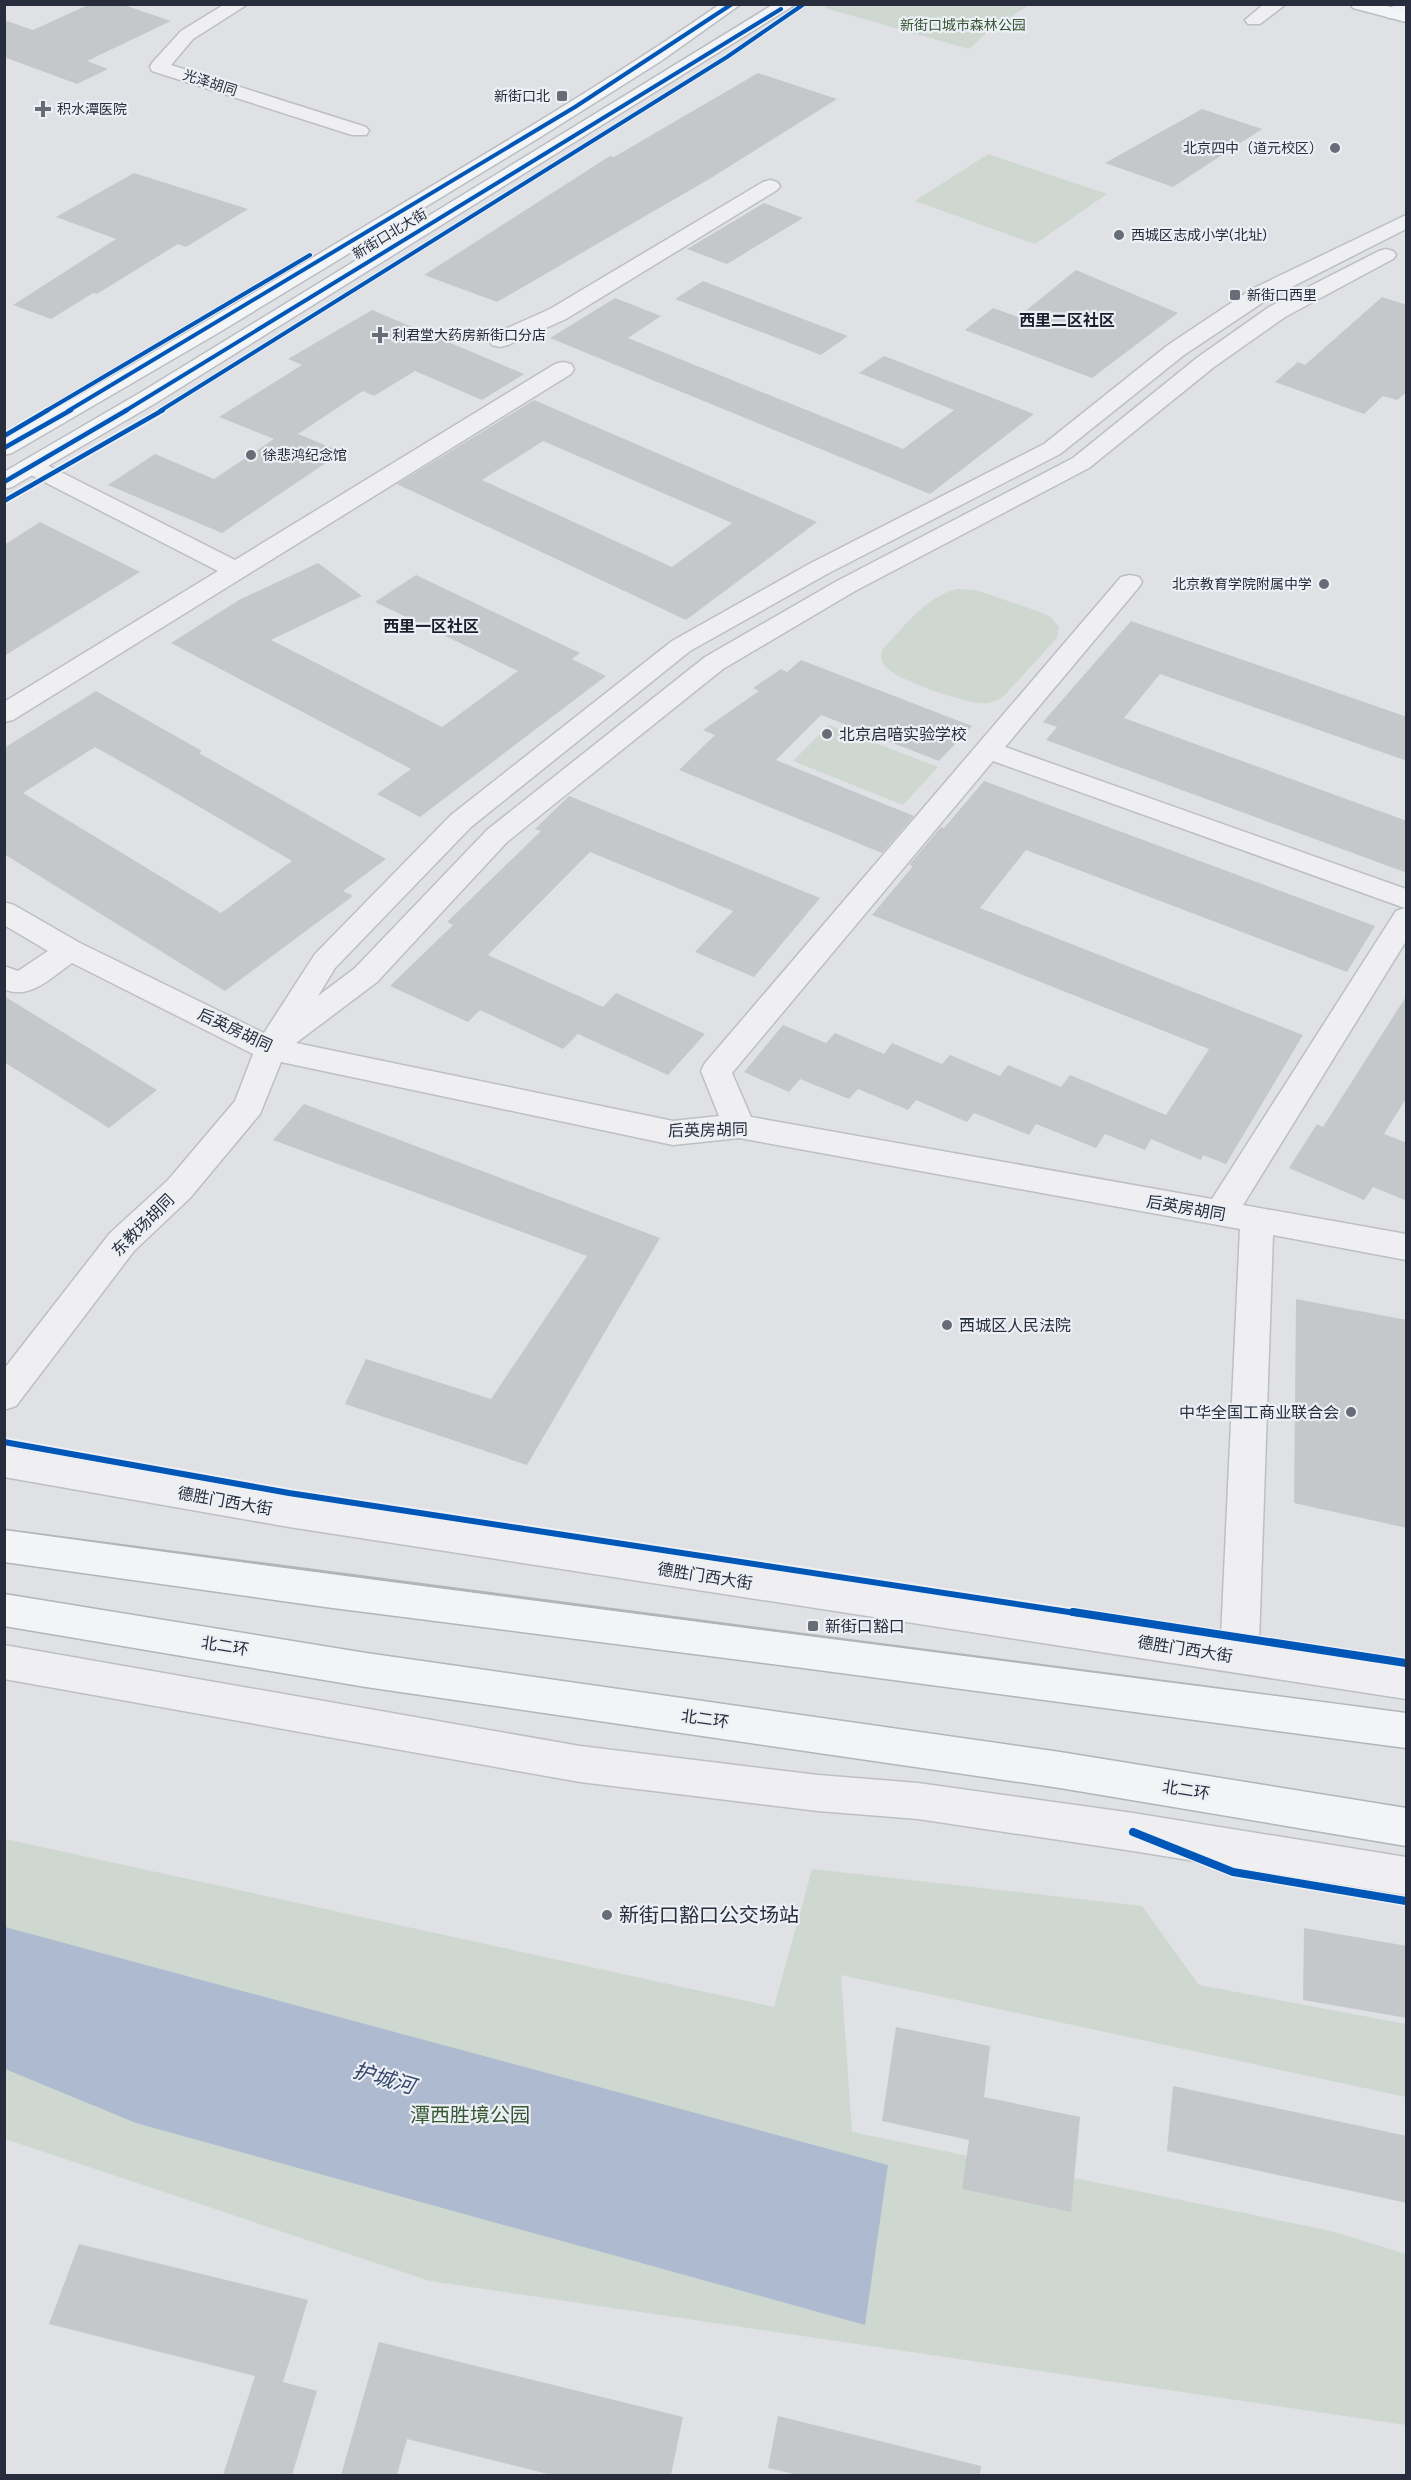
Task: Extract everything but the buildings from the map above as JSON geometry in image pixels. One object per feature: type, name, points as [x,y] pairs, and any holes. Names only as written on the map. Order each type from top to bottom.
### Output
[{"type":"main road","name":"新街口北大街","points":[[4,448],[123,380],[523,138],[679,42],[732,4]]},
{"type":"main road","name":"新街口北大街","points":[[4,482],[151,396],[787,4]]},
{"type":"main road","points":[[1359,4],[1402,12]]},
{"type":"main road","points":[[4,1546],[326,1591],[815,1652],[1407,1731]]},
{"type":"main road","name":"北二环","points":[[4,1610],[366,1670],[1060,1770],[1407,1827]]},
{"type":"street","name":"光泽胡同","points":[[240,4],[187,35],[159,67],[359,131]]},
{"type":"street","points":[[1254,20],[1276,4]]},
{"type":"street","points":[[501,340],[558,314],[770,186]]},
{"type":"street","name":"东教场胡同","points":[[4,1396],[122,1242],[179,1189],[249,1106],[270,1049],[325,961],[461,821],[681,646],[818,569],[1052,449],[1176,350],[1260,294],[1407,221]]},
{"type":"street","points":[[270,1049],[366,975],[497,836],[714,663],[846,586],[1081,464],[1206,362],[1277,312],[1407,246]]},
{"type":"street","points":[[4,714],[563,369]]},
{"type":"street","points":[[32,466],[237,571]]},
{"type":"street","points":[[739,1126],[716,1071],[1130,582]]},
{"type":"street","points":[[988,750],[1407,899]]},
{"type":"street","name":"后英房胡同","points":[[4,912],[70,950],[270,1049],[673,1133],[739,1126],[1407,1247]]},
{"type":"street","points":[[1220,1214],[1407,918]]},
{"type":"street","points":[[4,976],[20,984],[70,950]]},
{"type":"street","points":[[1239,1657],[1257,1220]]},
{"type":"street","name":"德胜门西大街","points":[[4,1462],[289,1512],[1407,1682]]},
{"type":"street","points":[[4,1662],[580,1764],[818,1793],[918,1801],[1133,1832],[1407,1876]]},
{"type":"green space","name":"新街口城市森林公园","points":[[829,4],[1029,5],[988,31],[969,49],[825,8]]},
{"type":"green space","points":[[988,154],[1107,194],[1035,244],[915,201]]},
{"type":"green space","points":[[957,589],[976,590],[1037,611],[1051,617],[1059,627],[1057,638],[1003,697],[992,702],[972,702],[931,690],[893,673],[882,661],[882,650],[916,614],[935,599]]},
{"type":"green space","points":[[829,725],[938,767],[903,805],[793,761]]},
{"type":"green space","name":"潭西胜境公园","points":[[5,1839],[774,2007],[812,1869],[1142,1906],[1199,1985],[1406,2024],[1406,2097],[841,1975],[852,2132],[1331,2231],[1406,2254],[1406,2425],[430,2281],[5,2139]]},
{"type":"water","name":"护城河","points":[[5,1927],[888,2165],[865,2325],[136,2123],[5,2069]]},
{"type":"cycle path","points":[[4,448],[108,389],[535,132],[615,83],[732,4]]},
{"type":"cycle path","points":[[4,501],[171,405],[412,252],[727,57],[804,4]]},
{"type":"cycle path","points":[[4,482],[151,396],[781,9]]},
{"type":"cycle path","points":[[4,436],[310,255]]},
{"type":"cycle path","points":[[4,1442],[289,1493],[1406,1663]]},
{"type":"cycle path","points":[[1133,1832],[1233,1872],[1406,1901]]},
{"type":"place","name":"新街口北","points":[[562,96]]},
{"type":"place","name":"积水潭医院","points":[[43,109]]},
{"type":"place","name":"北京四中（道元校区）","points":[[1335,148]]},
{"type":"place","name":"西城区志成小学(北址)","points":[[1119,235]]},
{"type":"place","name":"新街口西里","points":[[1235,295]]},
{"type":"place","name":"利君堂大药房新街口分店","points":[[380,335]]},
{"type":"place","name":"徐悲鸿纪念馆","points":[[251,455]]},
{"type":"place","name":"北京教育学院附属中学","points":[[1324,584]]},
{"type":"place","name":"北京启喑实验学校","points":[[827,734]]},
{"type":"place","name":"西城区人民法院","points":[[947,1325]]},
{"type":"place","name":"中华全国工商业联合会","points":[[1351,1412]]},
{"type":"place","name":"新街口豁口","points":[[813,1626]]},
{"type":"place","name":"新街口豁口公交场站","points":[[607,1915]]},
{"type":"district","name":"西里二区社区","points":[[1067,320]]},
{"type":"district","name":"西里一区社区","points":[[431,626]]}]
